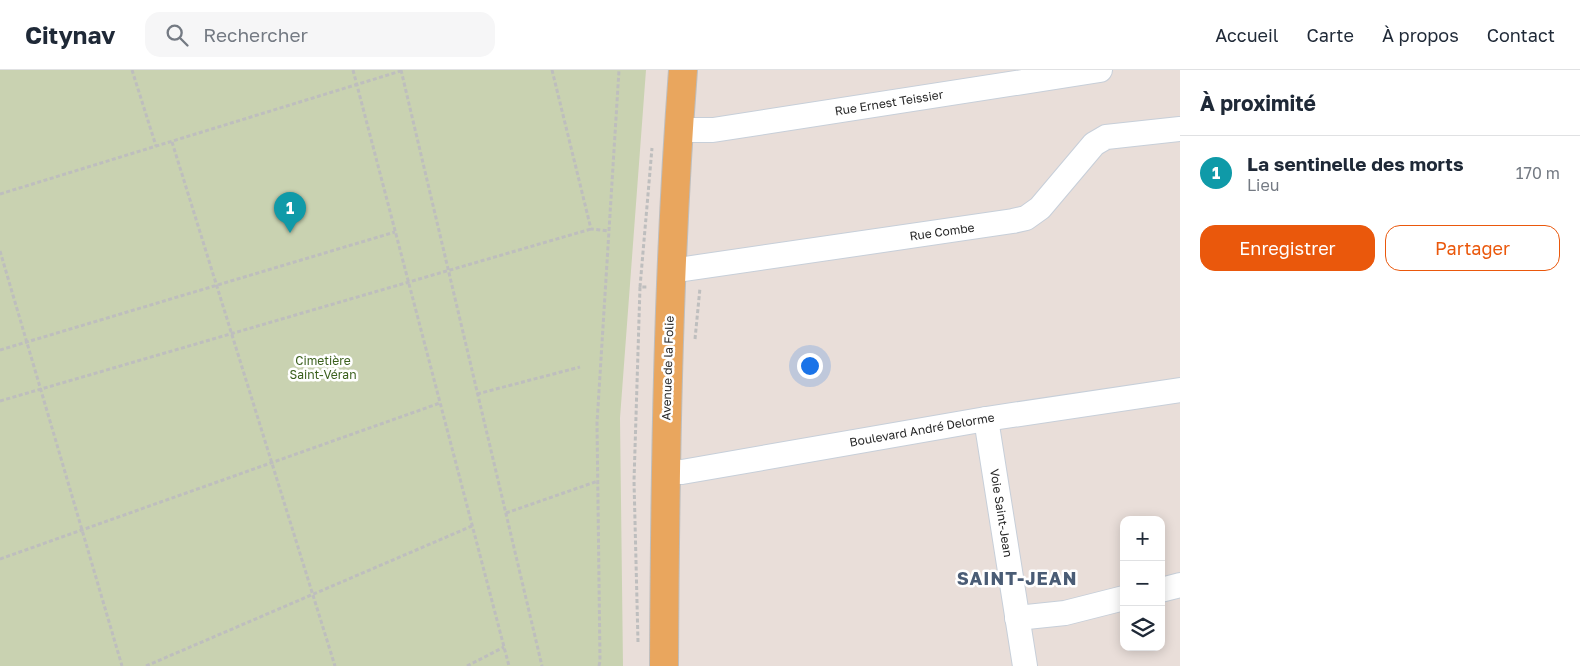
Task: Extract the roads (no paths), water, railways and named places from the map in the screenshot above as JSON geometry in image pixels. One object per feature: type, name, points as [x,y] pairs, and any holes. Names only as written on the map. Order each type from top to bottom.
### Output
[{"type":"main road","name":"Avenue de la Folie","points":[[664,666],[665,471],[670,271],[683,70]]},
{"type":"street","name":"Rue Ernest Teissier","points":[[679,130],[713,130],[1100,70]]},
{"type":"street","name":"Rue Combe","points":[[670,271],[1020,220],[1040,208],[1094,144],[1106,137],[1180,129]]},
{"type":"street","name":"Boulevard André Delorme","points":[[665,471],[682,472],[986,419],[1180,390]]},
{"type":"street","name":"Voie Saint-Jean","points":[[986,419],[1025,666]]},
{"type":"street","points":[[1165,589],[1180,585]]},
{"type":"street","points":[[1017,618],[1065,612],[1120,599]]},
{"type":"place","name":"La sentinelle des morts","points":[[290,233]]},
{"type":"district","name":"SAINT-JEAN","points":[[1017,579]]},
{"type":"park label","name":"Cimetière Saint-Véran","points":[[323,368]]}]
